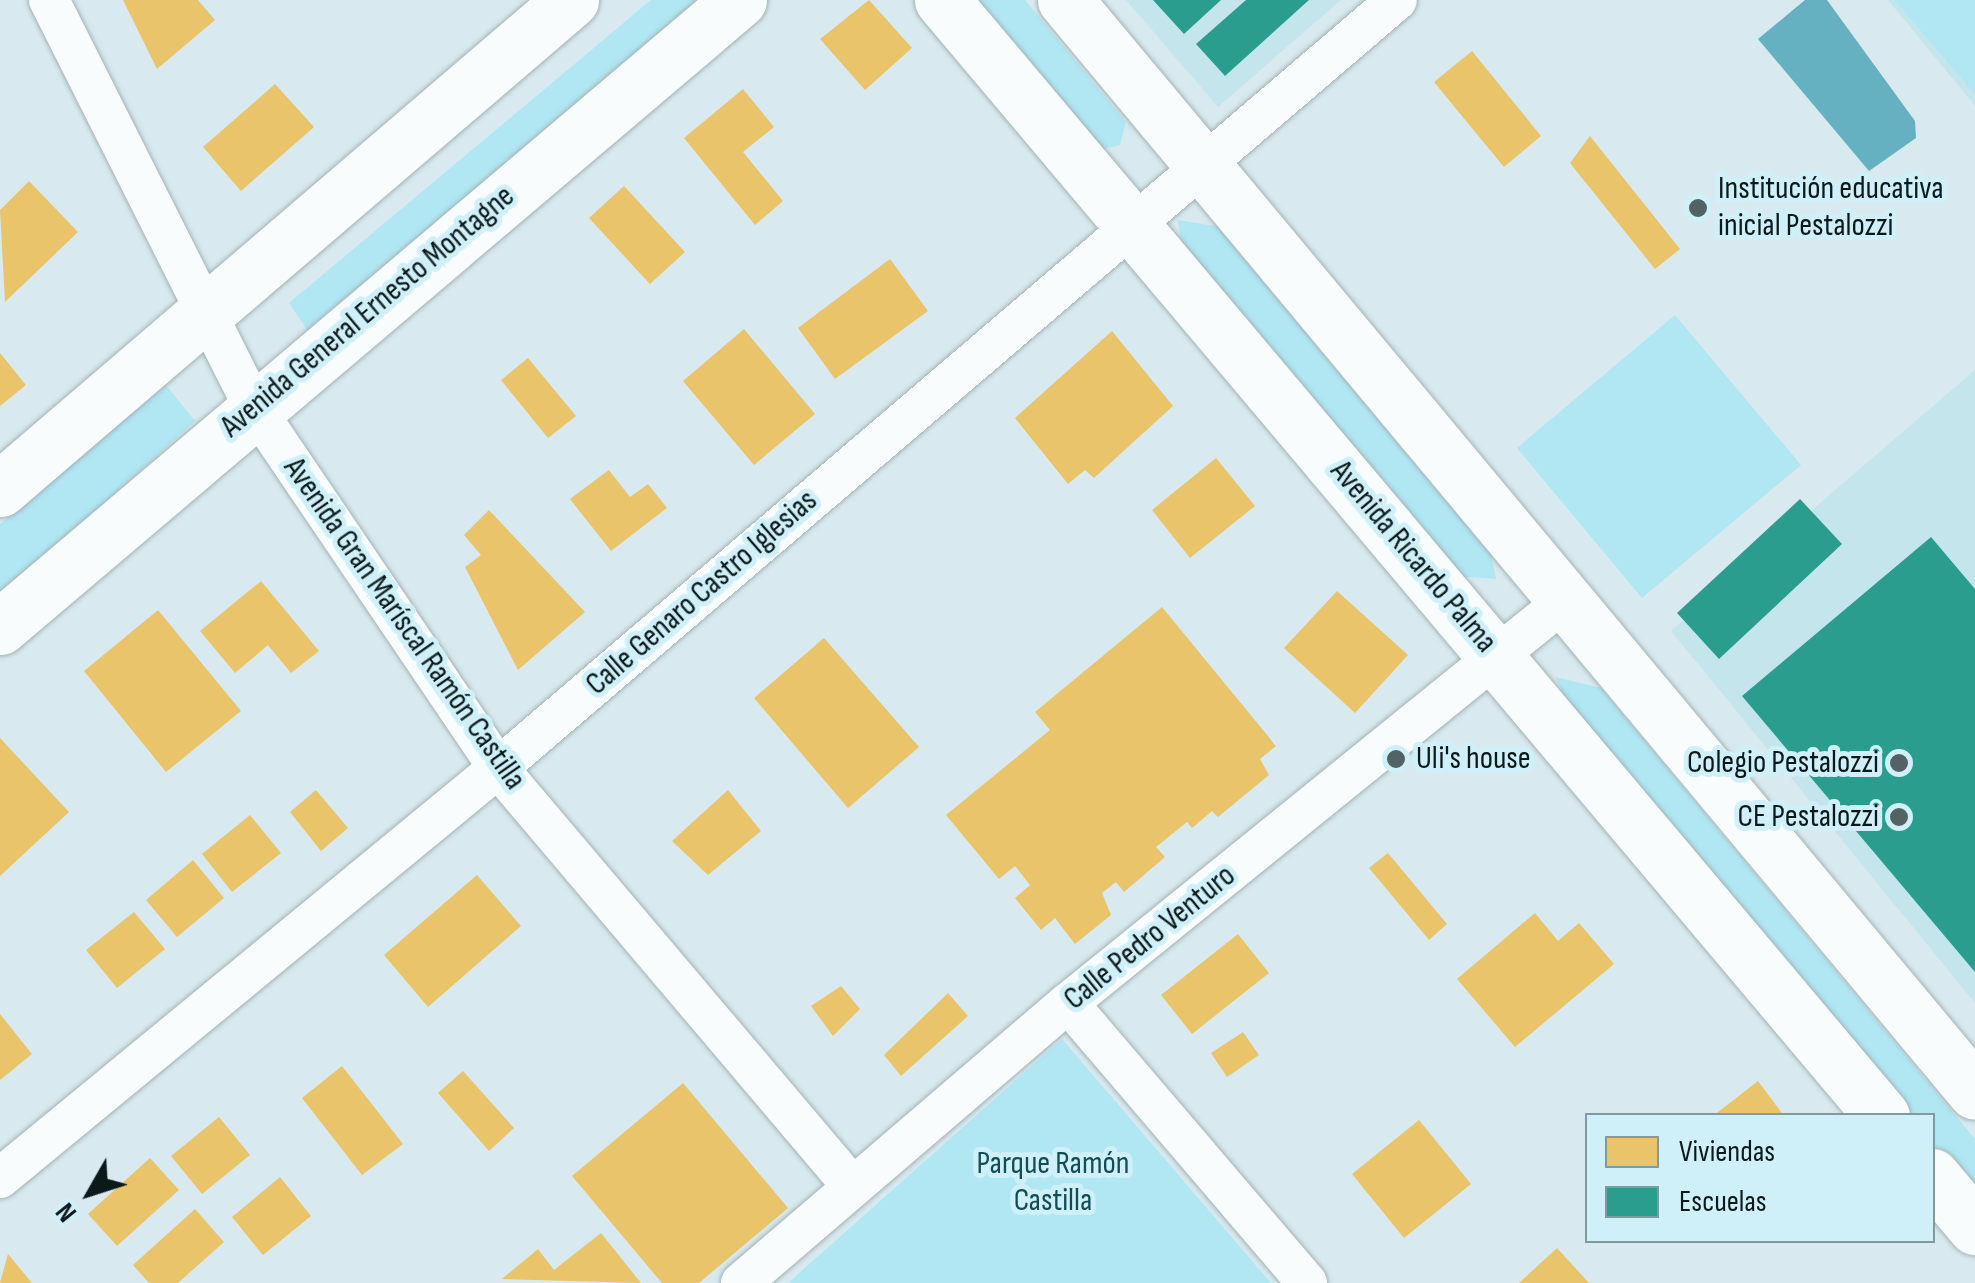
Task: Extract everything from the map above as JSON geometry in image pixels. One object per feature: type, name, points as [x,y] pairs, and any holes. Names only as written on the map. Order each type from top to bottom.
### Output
[{"type":"main road","points":[[0,490],[210,318],[571,0]]},
{"type":"main road","name":"Avenida General Ernesto Montagne","points":[[0,627],[254,407],[738,0]]},
{"type":"main road","name":"Avenida Ricardo Palma","points":[[942,0],[1879,1113]]},
{"type":"main road","points":[[1065,0],[1975,1092]]},
{"type":"main road","points":[[1935,1180],[1975,1227]]},
{"type":"street","name":"Avenida Gran Maríscal Ramón Castilla","points":[[48,0],[254,407],[498,768],[852,1186]]},
{"type":"street","name":"Calle Genaro Castro Iglesias","points":[[0,1178],[498,768],[1397,0]]},
{"type":"street","name":"Calle Pedro Venturo","points":[[741,1283],[1068,1004],[1500,659],[1566,600]]},
{"type":"street","points":[[1068,1004],[1306,1283]]},
{"type":"shaded area","points":[[1126,0],[1341,0],[1218,107]]},
{"type":"shaded area","points":[[1805,0],[1827,0],[1915,121],[1916,138],[1869,171],[1758,39]]},
{"type":"shaded area","points":[[1888,0],[1975,0],[1975,106]]},
{"type":"shaded area","name":"CE Pestalozzi","points":[[1975,370],[1975,1003],[1671,631]]},
{"type":"green space","points":[[651,0],[710,0],[307,330],[289,303]]},
{"type":"green space","points":[[965,0],[1025,0],[1126,122],[1120,145],[1094,151]]},
{"type":"green space","points":[[1894,0],[1975,0],[1975,94]]},
{"type":"green space","points":[[1178,220],[1221,227],[1489,543],[1496,579],[1454,576],[1182,252]]},
{"type":"green space","points":[[1675,315],[1801,465],[1642,598],[1517,448]]},
{"type":"green space","points":[[166,385],[195,421],[0,597],[0,524]]},
{"type":"green space","points":[[1556,677],[1601,688],[1975,1139],[1975,1198],[1935,1149],[1935,1113],[1904,1113],[1572,719]]},
{"type":"green space","name":"Parque Ramón Castilla","points":[[1062,1039],[1271,1283],[788,1283]]},
{"type":"building: Viviendas","points":[[123,0],[198,0],[215,20],[157,69]]},
{"type":"building: Viviendas","points":[[869,0],[912,48],[865,90],[820,39]]},
{"type":"building: Viviendas","points":[[1472,51],[1541,136],[1504,167],[1434,82]]},
{"type":"building: Viviendas","points":[[275,84],[314,127],[241,191],[203,147]]},
{"type":"building: Viviendas","points":[[743,89],[774,127],[743,152],[783,201],[755,225],[684,138]]},
{"type":"building: Viviendas","points":[[1590,136],[1680,249],[1655,269],[1570,163]]},
{"type":"building: Viviendas","points":[[29,181],[78,232],[5,302],[0,210]]},
{"type":"building: Viviendas","points":[[624,186],[685,252],[650,284],[589,218]]},
{"type":"building: Viviendas","points":[[890,259],[928,311],[835,379],[798,328]]},
{"type":"building: Viviendas","points":[[744,329],[815,414],[754,465],[683,381]]},
{"type":"building: Viviendas","points":[[1112,331],[1173,406],[1094,478],[1085,470],[1068,484],[1015,418]]},
{"type":"building: Viviendas","points":[[0,353],[26,385],[0,406]]},
{"type":"building: Viviendas","points":[[528,358],[576,416],[548,438],[501,380]]},
{"type":"building: Viviendas","points":[[1216,458],[1255,506],[1190,558],[1152,510]]},
{"type":"building: Viviendas","points":[[609,470],[630,497],[648,484],[667,508],[611,551],[570,499]]},
{"type":"building: Viviendas","points":[[489,510],[585,612],[518,670],[465,567],[481,555],[464,535]]},
{"type":"building: Viviendas","points":[[261,581],[319,651],[291,673],[268,645],[235,673],[200,631]]},
{"type":"building: Viviendas","points":[[1337,591],[1408,655],[1355,713],[1284,648]]},
{"type":"building: Viviendas","points":[[1162,607],[1276,746],[1260,759],[1269,775],[1218,817],[1212,811],[1192,828],[1187,822],[1156,847],[1165,857],[1124,892],[1116,882],[1102,893],[1111,915],[1075,944],[1055,918],[1041,930],[1015,898],[1030,885],[1015,866],[999,879],[946,815],[1050,730],[1035,712]]},
{"type":"building: Viviendas","points":[[158,610],[241,711],[166,772],[84,671]]},
{"type":"building: Viviendas","points":[[824,638],[919,747],[848,808],[754,698]]},
{"type":"building: Viviendas","points":[[0,738],[69,812],[0,876]]},
{"type":"building: Viviendas","points":[[316,790],[348,828],[321,851],[290,812]]},
{"type":"building: Viviendas","points":[[728,790],[761,831],[708,875],[672,841]]},
{"type":"building: Viviendas","points":[[250,815],[281,853],[232,892],[202,854]]},
{"type":"building: Viviendas","points":[[1388,853],[1447,924],[1429,940],[1369,868]]},
{"type":"building: Viviendas","points":[[193,860],[224,898],[177,937],[146,900]]},
{"type":"building: Viviendas","points":[[477,875],[521,926],[428,1007],[384,955]]},
{"type":"building: Viviendas","points":[[134,912],[165,949],[117,988],[86,950]]},
{"type":"building: Viviendas","points":[[1535,913],[1558,941],[1579,923],[1614,964],[1515,1047],[1457,979]]},
{"type":"building: Viviendas","points":[[1238,934],[1269,973],[1192,1034],[1161,995]]},
{"type":"building: Viviendas","points":[[841,986],[860,1009],[833,1036],[811,1006]]},
{"type":"building: Viviendas","points":[[948,993],[968,1016],[901,1076],[884,1055]]},
{"type":"building: Viviendas","points":[[0,1014],[32,1054],[0,1080]]},
{"type":"building: Viviendas","points":[[1243,1032],[1259,1055],[1227,1077],[1211,1053]]},
{"type":"building: Viviendas","points":[[342,1066],[403,1144],[362,1175],[302,1098]]},
{"type":"building: Viviendas","points":[[463,1071],[514,1128],[489,1151],[438,1093]]},
{"type":"building: Viviendas","points":[[1758,1081],[1782,1113],[1717,1113]]},
{"type":"building: Viviendas","points":[[683,1083],[788,1208],[699,1283],[662,1283],[572,1176]]},
{"type":"building: Viviendas","points":[[219,1117],[250,1155],[202,1194],[171,1156]]},
{"type":"building: Viviendas","points":[[1419,1120],[1471,1184],[1404,1238],[1352,1174]]},
{"type":"building: Viviendas","points":[[150,1158],[179,1190],[117,1246],[88,1214]]},
{"type":"building: Viviendas","points":[[280,1177],[311,1216],[263,1255],[232,1217]]},
{"type":"building: Viviendas","points":[[195,1209],[224,1242],[178,1283],[149,1283],[133,1265]]},
{"type":"building: Viviendas","points":[[601,1233],[641,1283],[502,1279],[538,1249],[554,1270]]},
{"type":"building: Viviendas","points":[[1557,1248],[1589,1283],[1519,1283]]},
{"type":"building: Viviendas","points":[[8,1254],[32,1283],[0,1283]]},
{"type":"building: Escuelas","points":[[1153,0],[1221,0],[1184,34]]},
{"type":"building: Escuelas","points":[[1246,0],[1309,0],[1225,76],[1196,44]]},
{"type":"building: Escuelas","points":[[1800,499],[1842,544],[1719,659],[1677,613]]},
{"type":"building: Escuelas","points":[[1931,537],[1975,589],[1975,972],[1742,696]]},
{"type":"place","name":"Institución educativa inicial Pestalozzi","points":[[1698,208]]},
{"type":"place","name":"Uli's house","points":[[1396,759]]},
{"type":"place","name":"Colegio Pestalozzi","points":[[1899,763]]},
{"type":"place","name":"CE Pestalozzi","points":[[1899,817]]}]
